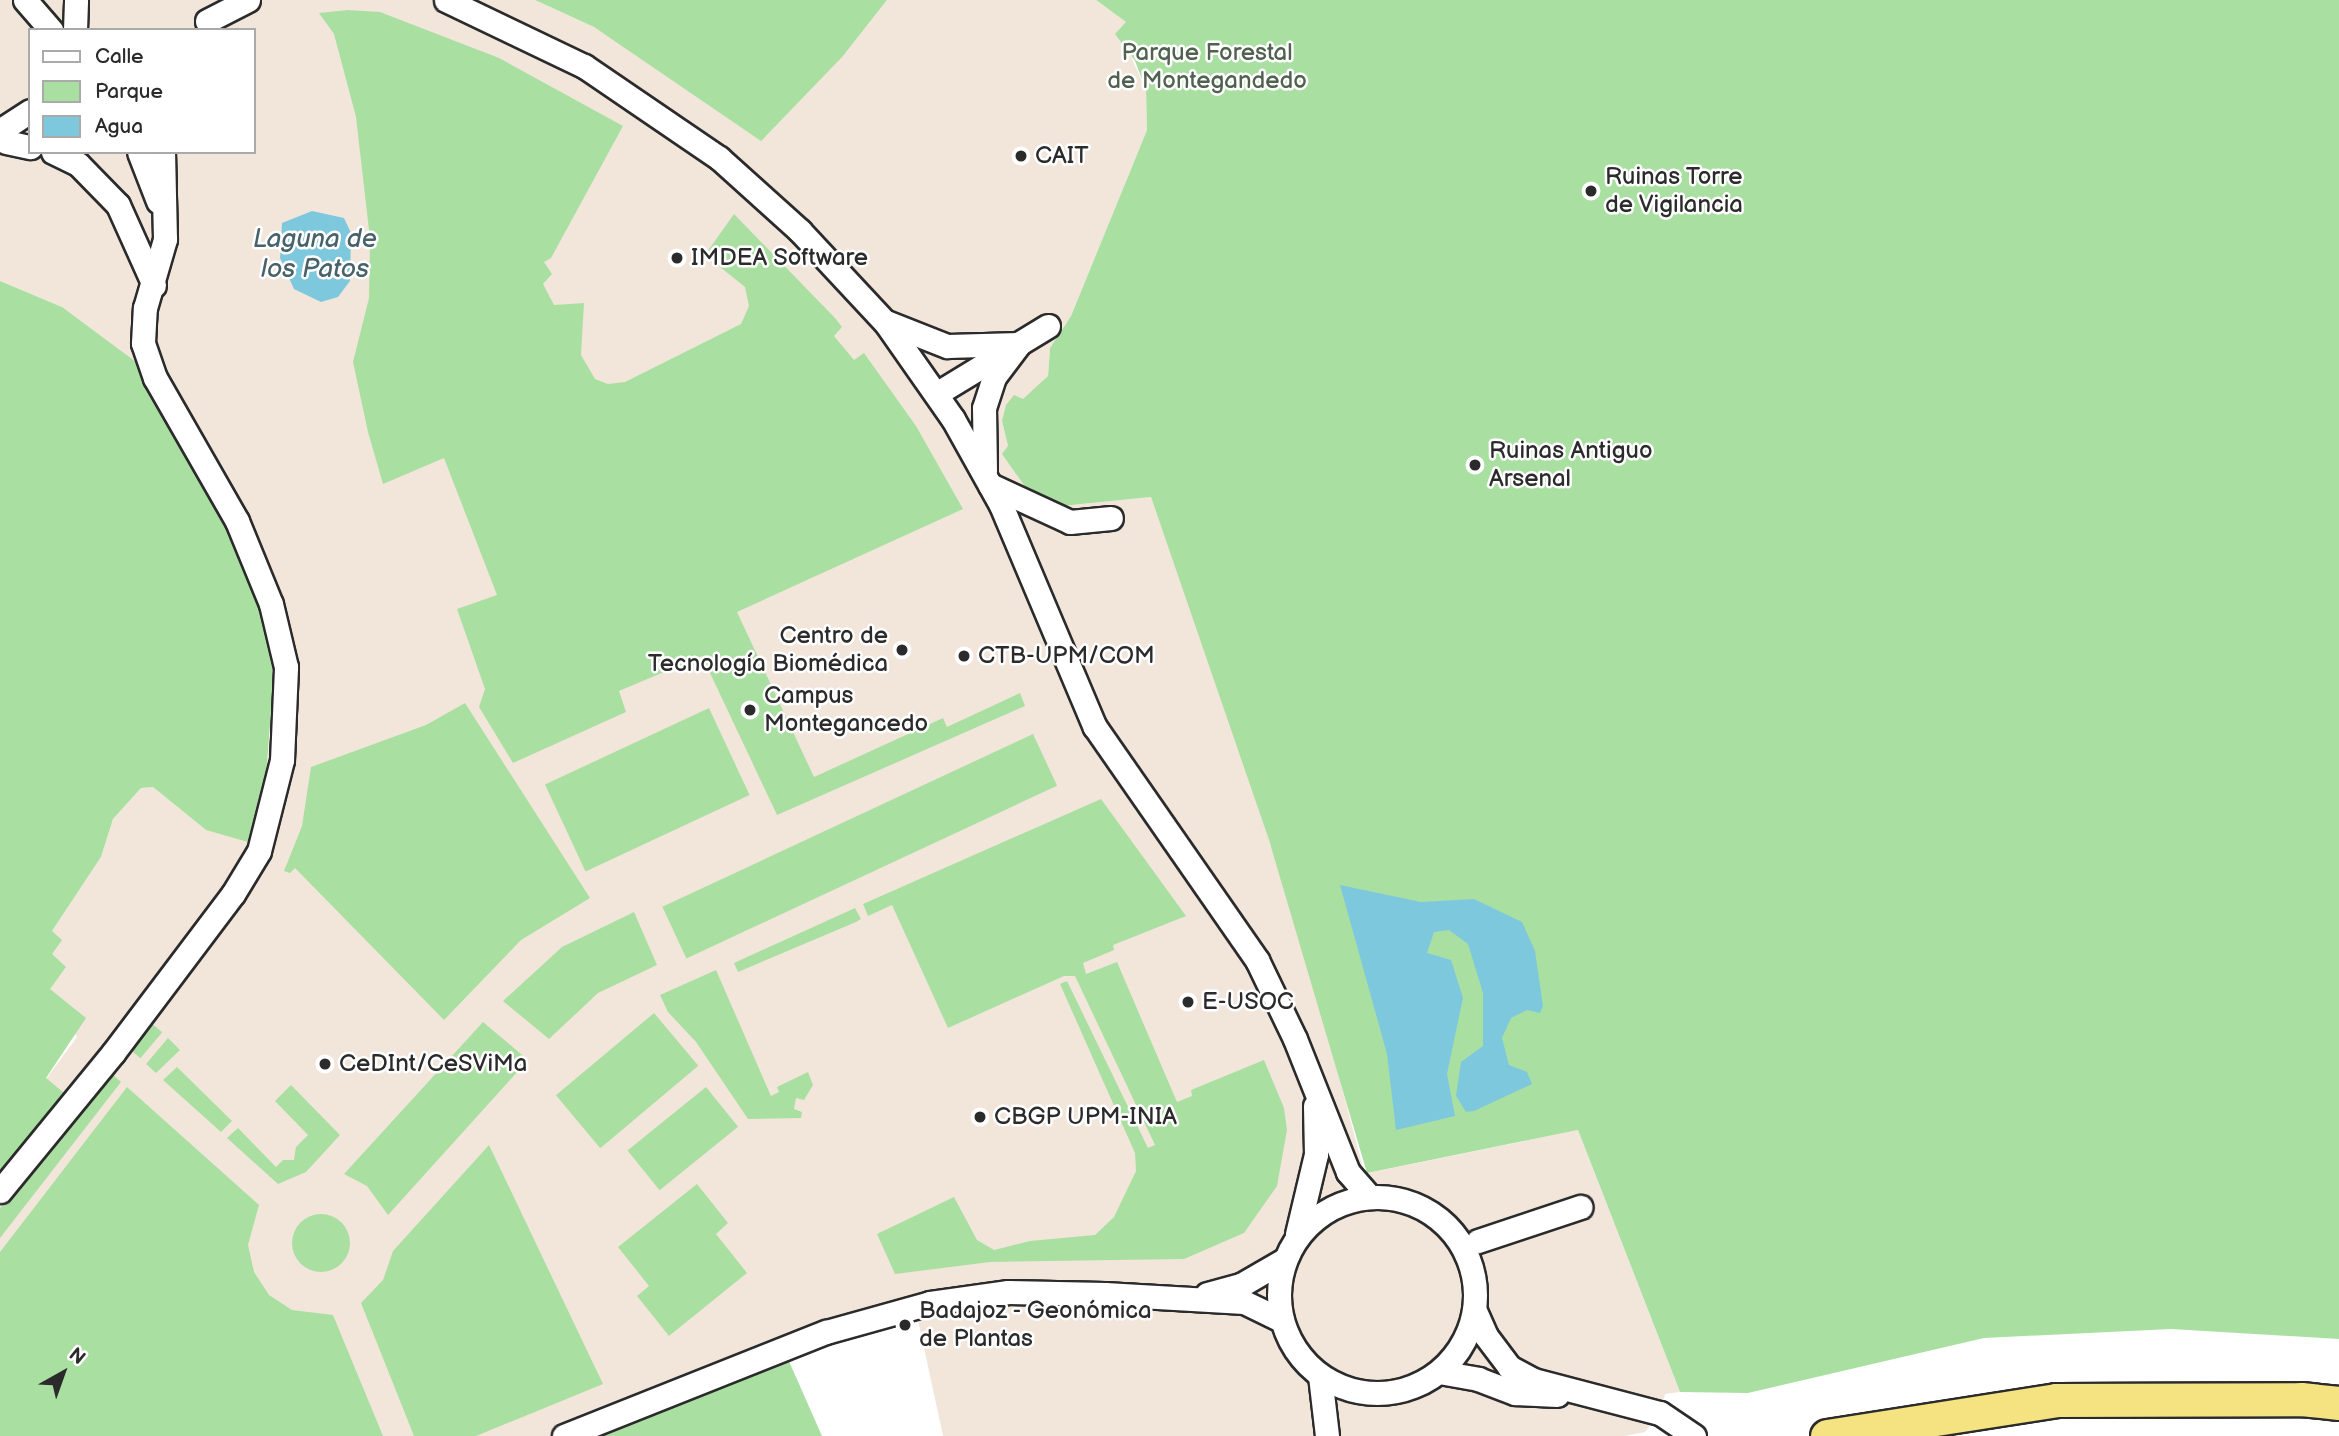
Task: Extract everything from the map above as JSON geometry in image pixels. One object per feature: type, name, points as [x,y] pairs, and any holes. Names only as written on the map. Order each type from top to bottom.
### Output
[{"type":"highway","points":[[1827,1436],[2056,1401],[2301,1399],[2339,1403]]},
{"type":"street","points":[[24,0],[49,28]]},
{"type":"street","points":[[207,17],[248,0]]},
{"type":"street","points":[[446,0],[584,66],[719,158],[800,231],[885,322],[936,394],[988,480],[1030,568],[1081,704],[1130,782],[1257,960],[1348,1172],[1369,1196]]},
{"type":"street","points":[[28,113],[2,137],[28,146]]},
{"type":"street","points":[[56,154],[78,164],[118,205],[154,285]]},
{"type":"street","points":[[140,154],[166,224]]},
{"type":"street","points":[[0,1191],[113,1053],[233,894],[259,851],[282,760],[286,667],[275,616],[237,521],[147,359],[142,329],[166,224],[163,154]]},
{"type":"street","points":[[885,322],[947,346],[1019,344]]},
{"type":"street","points":[[936,394],[1048,327]]},
{"type":"street","points":[[988,480],[984,408],[994,377],[1019,344]]},
{"type":"street","points":[[988,480],[1062,520],[1089,522],[1111,518]]},
{"type":"street","points":[[1297,1236],[1316,1154],[1314,1092]]},
{"type":"street","points":[[1369,1196],[1403,1199],[1436,1216],[1461,1243],[1475,1278],[1475,1311],[1462,1345],[1439,1372],[1411,1388],[1380,1394],[1349,1390],[1320,1376],[1296,1351],[1281,1320],[1278,1290],[1284,1260],[1297,1236],[1316,1216],[1341,1202],[1369,1196]]},
{"type":"street","points":[[1478,1241],[1580,1207]]},
{"type":"street","points":[[1187,1299],[1241,1285],[1284,1260]]},
{"type":"street","points":[[564,1436],[826,1332],[930,1303],[1008,1292],[1187,1299],[1244,1302],[1281,1320]]},
{"type":"street","points":[[1475,1311],[1486,1335],[1509,1367],[1533,1380],[1609,1397],[1660,1413],[1694,1436]]},
{"type":"street","points":[[1439,1372],[1478,1379],[1515,1393],[1609,1397]]},
{"type":"street","points":[[1320,1376],[1327,1436]]},
{"type":"shaded area","name":"Campus Montegancedo","points":[[0,0],[535,0],[594,27],[672,77],[843,56],[887,0],[1096,0],[1126,22],[1128,50],[1146,90],[1147,130],[1071,316],[1050,348],[1048,376],[1002,421],[1008,446],[1062,506],[1151,497],[1235,733],[1314,982],[1363,1168],[1368,1173],[1578,1130],[1680,1392],[1665,1394],[1660,1413],[1645,1432],[1625,1436],[943,1436],[918,1320],[788,1359],[599,1436],[0,1436],[0,1175],[63,1093],[46,1079],[77,1037],[49,988],[52,931],[101,857],[113,819],[141,788],[153,787],[206,830],[266,777],[274,689],[246,570],[222,516],[62,307],[0,281]]},
{"type":"green space","points":[[535,0],[887,0],[843,56],[761,141],[594,27]]},
{"type":"green space","name":"Parque Forestal de Montegandedo","points":[[1096,0],[2339,0],[2339,1339],[2171,1329],[1984,1338],[1748,1393],[1680,1392],[1578,1130],[1367,1173],[1269,840],[1151,497],[1062,506],[1033,498],[1002,454],[1008,446],[1002,421],[1006,405],[1014,395],[1023,399],[1048,376],[1050,348],[1071,316],[1147,130],[1146,90],[1135,61],[1115,34],[1126,22]]},
{"type":"green space","points":[[348,10],[380,12],[499,58],[623,126],[551,258],[544,262],[552,274],[543,284],[554,305],[584,303],[581,355],[595,379],[608,384],[625,382],[741,324],[749,306],[745,287],[705,255],[734,214],[835,318],[842,327],[834,336],[854,360],[864,353],[916,426],[963,509],[737,612],[814,777],[943,718],[947,727],[1020,693],[1025,706],[777,815],[702,656],[619,691],[626,712],[513,763],[479,707],[485,689],[457,609],[497,595],[444,458],[383,484],[368,432],[353,362],[369,298],[370,239],[356,117],[334,34],[319,13]]},
{"type":"green space","points":[[0,281],[62,307],[136,362],[222,516],[262,611],[275,659],[266,777],[248,842],[206,830],[153,787],[141,788],[113,819],[101,857],[52,931],[62,940],[52,954],[66,967],[50,989],[86,1018],[46,1078],[64,1093],[0,1175]]},
{"type":"green space","points":[[465,703],[590,898],[521,940],[444,1020],[295,868],[290,873],[284,871],[302,826],[311,767],[426,725]]},
{"type":"green space","points":[[709,708],[750,795],[586,871],[545,784]]},
{"type":"green space","points":[[1033,734],[1057,786],[686,959],[662,907]]},
{"type":"green space","points":[[1101,799],[1186,916],[1113,945],[1114,950],[1083,963],[1086,974],[1117,962],[1177,1102],[1192,1096],[1191,1090],[1264,1060],[1284,1108],[1287,1130],[1277,1186],[1244,1233],[1184,1259],[990,1262],[895,1274],[877,1234],[954,1197],[977,1240],[994,1250],[1030,1241],[1095,1235],[1114,1217],[1136,1171],[1135,1153],[1060,984],[1067,981],[1148,1148],[1155,1145],[1075,976],[1064,976],[948,1028],[892,905],[868,916],[863,904]]},
{"type":"green space","points":[[855,908],[861,919],[856,922],[738,972],[734,963]]},
{"type":"green space","points":[[634,912],[657,965],[598,993],[549,1039],[503,1001],[562,947]]},
{"type":"green space","points":[[716,970],[771,1096],[779,1092],[777,1087],[808,1072],[813,1085],[804,1100],[796,1098],[794,1109],[802,1112],[801,1118],[748,1119],[696,1042],[668,1012],[660,995]]},
{"type":"green space","points":[[654,1013],[698,1066],[600,1148],[556,1095]]},
{"type":"green space","points":[[150,1022],[162,1032],[140,1058],[128,1048]]},
{"type":"green space","points":[[483,1022],[528,1060],[388,1215],[367,1186],[344,1174]]},
{"type":"green space","points":[[168,1038],[180,1050],[156,1073],[146,1064]]},
{"type":"green space","points":[[177,1067],[232,1121],[221,1132],[163,1080]]},
{"type":"green space","points":[[110,1072],[121,1082],[0,1238],[0,1208]]},
{"type":"green space","points":[[291,1085],[340,1135],[306,1172],[278,1184],[227,1138],[238,1128],[276,1167],[283,1160],[294,1160],[296,1147],[308,1135],[275,1101]]},
{"type":"green space","points":[[127,1087],[259,1205],[248,1245],[254,1272],[269,1295],[292,1310],[333,1315],[383,1436],[0,1436],[0,1252]]},
{"type":"green space","points":[[706,1087],[738,1127],[660,1190],[628,1151]]},
{"type":"green space","points":[[489,1145],[603,1384],[476,1436],[414,1436],[361,1303],[383,1280],[393,1251]]},
{"type":"green space","points":[[697,1184],[728,1223],[716,1234],[747,1273],[669,1336],[637,1296],[649,1286],[618,1247]]},
{"type":"green space","points":[[315,1214],[327,1214],[342,1222],[350,1237],[350,1249],[342,1264],[327,1272],[315,1272],[300,1264],[292,1249],[292,1237],[300,1222]]},
{"type":"green space","points":[[788,1359],[822,1436],[599,1436],[692,1399]]},
{"type":"water","name":"Laguna de los Patos","points":[[312,211],[344,218],[351,233],[350,281],[338,297],[321,302],[294,289],[280,258],[282,223]]},
{"type":"water","points":[[1340,885],[1421,902],[1474,899],[1522,922],[1535,951],[1543,1006],[1540,1013],[1527,1010],[1511,1018],[1502,1038],[1509,1065],[1527,1072],[1532,1084],[1474,1111],[1466,1112],[1456,1096],[1461,1062],[1483,1046],[1483,993],[1468,944],[1449,930],[1434,932],[1427,953],[1451,960],[1463,998],[1447,1074],[1455,1116],[1396,1130],[1387,1054]]},
{"type":"place","name":"CAIT","points":[[1021,156]]},
{"type":"place","name":"Ruinas Torre de Vigilancia","points":[[1591,191]]},
{"type":"place","name":"IMDEA Software","points":[[677,258]]},
{"type":"place","name":"Ruinas Antiguo Arsenal","points":[[1475,465]]},
{"type":"place","name":"Centro de Tecnología Biomédica","points":[[902,650]]},
{"type":"place","name":"CTB-UPM/COM","points":[[964,656]]},
{"type":"place","name":"Campus Montegancedo","points":[[750,710]]},
{"type":"place","name":"E-USOC","points":[[1188,1002]]},
{"type":"place","name":"CeDInt/CeSViMa","points":[[325,1064]]},
{"type":"place","name":"CBGP UPM-INIA","points":[[980,1117]]},
{"type":"place","name":"Badajoz - Geonómica de Plantas","points":[[905,1325]]}]
